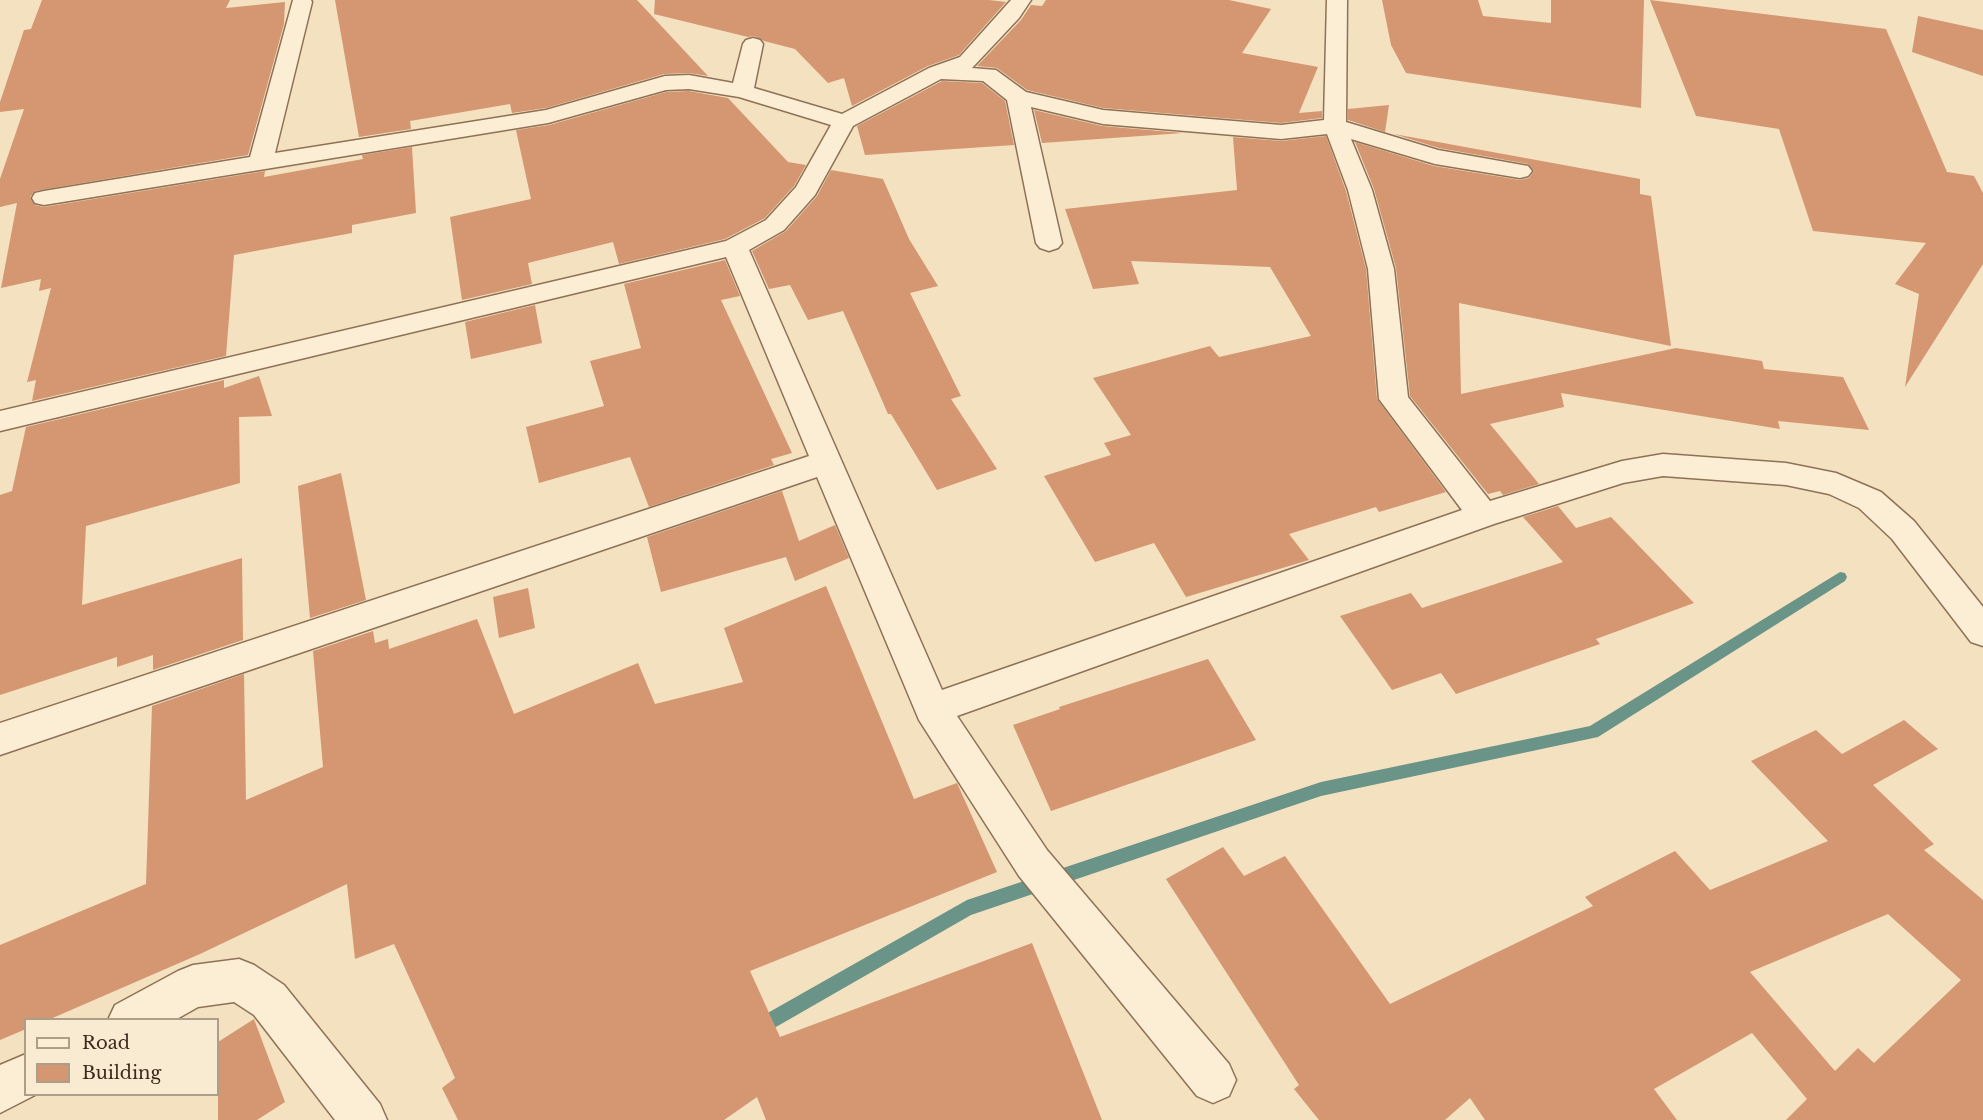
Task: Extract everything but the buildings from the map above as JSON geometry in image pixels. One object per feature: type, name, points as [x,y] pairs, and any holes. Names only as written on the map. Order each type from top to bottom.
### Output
[{"type":"street","points":[[0,420],[735,247],[775,225],[806,190],[844,122],[938,73],[968,62],[1012,14],[1021,0]]},
{"type":"street","points":[[1337,0],[1335,126],[1360,190],[1381,269],[1394,399],[1483,515]]},
{"type":"street","points":[[261,161],[280,96],[302,2]]},
{"type":"street","points":[[742,91],[753,44]]},
{"type":"street","points":[[968,62],[1018,97],[1114,118],[1281,132],[1335,126],[1434,157],[1520,171]]},
{"type":"street","points":[[938,73],[988,75]]},
{"type":"street","points":[[44,198],[548,116],[664,83],[689,82],[742,91],[844,122]]},
{"type":"street","points":[[1018,97],[1049,243]]},
{"type":"street","points":[[735,247],[932,709],[1033,863],[1213,1080]]},
{"type":"street","points":[[0,739],[668,517],[826,462]]},
{"type":"street","points":[[932,709],[1483,515],[1622,472],[1662,465],[1786,474],[1836,484],[1870,501],[1903,530],[1983,632]]},
{"type":"street","points":[[134,1018],[193,986],[239,980],[269,1000],[364,1120]]},
{"type":"street","points":[[0,1090],[24,1077]]},
{"type":"waterway","points":[[756,1029],[967,908],[1321,789],[1593,732],[1840,577]]}]
